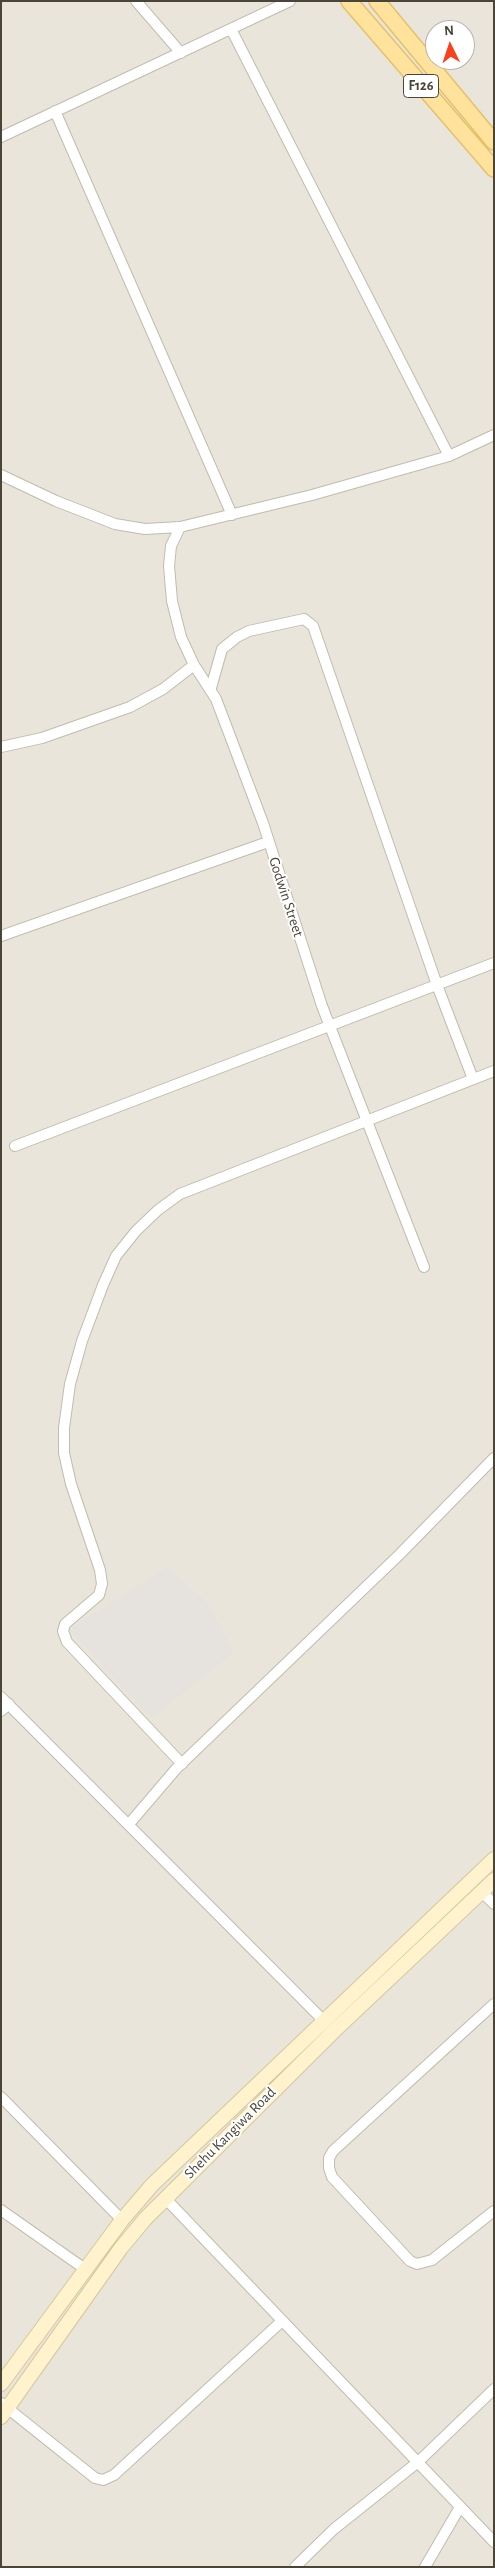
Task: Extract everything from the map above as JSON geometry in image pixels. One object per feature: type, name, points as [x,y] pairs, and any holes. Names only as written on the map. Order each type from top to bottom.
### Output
[{"type":"main road","name":"F126","points":[[349,1],[494,169]]},
{"type":"main road","name":"F126","points":[[377,1],[494,142]]},
{"type":"main road","name":"Shehu Kangiwa Road","points":[[1,2384],[122,2220],[152,2186],[494,1859]]},
{"type":"main road","name":"Shehu Kangiwa Road","points":[[4,2409],[121,2248],[165,2198],[334,2031],[494,1880]]},
{"type":"street","points":[[136,1],[181,53]]},
{"type":"street","points":[[1,137],[290,1]]},
{"type":"street","points":[[231,29],[449,456]]},
{"type":"street","points":[[55,111],[232,515]]},
{"type":"street","points":[[1,475],[56,501],[115,524],[145,529],[180,527],[232,515],[449,456],[494,435]]},
{"type":"street","name":"Godwin Street","points":[[180,527],[171,546],[169,566],[172,601],[181,637],[194,665],[211,688],[268,842],[306,961],[330,1027],[424,1266]]},
{"type":"street","points":[[211,688],[222,649],[237,637],[249,631],[304,619],[314,626],[437,985],[473,1079]]},
{"type":"street","points":[[1,747],[42,738],[130,707],[163,689],[194,665]]},
{"type":"street","points":[[1,936],[268,842]]},
{"type":"street","points":[[15,1146],[494,963]]},
{"type":"street","points":[[182,1764],[67,1642],[63,1631],[65,1624],[99,1594],[102,1584],[97,1562],[71,1484],[64,1453],[64,1428],[70,1384],[82,1341],[116,1256],[136,1231],[158,1210],[180,1194],[367,1119],[494,1071]]},
{"type":"street","points":[[129,1824],[182,1764],[399,1555],[494,1458]]},
{"type":"street","points":[[4,1704],[129,1824],[324,2021]]},
{"type":"street","points":[[482,1892],[494,1904]]},
{"type":"street","points":[[494,2004],[333,2151],[329,2158],[329,2168],[332,2177],[410,2262],[417,2264],[432,2260],[494,2211]]},
{"type":"street","points":[[1,2097],[122,2220]]},
{"type":"street","points":[[165,2198],[494,2542]]},
{"type":"street","points":[[1,2210],[85,2269]]},
{"type":"street","points":[[4,2409],[95,2478],[104,2480],[114,2475],[282,2321]]},
{"type":"street","points":[[295,2567],[334,2529],[418,2462],[494,2389]]},
{"type":"street","points":[[424,2567],[460,2507]]},
{"type":"shaded area","points":[[1,1],[494,1],[494,2567],[1,2567]]},
{"type":"shaded area","points":[[167,1567],[207,1603],[234,1652],[152,1718],[69,1630]]}]
